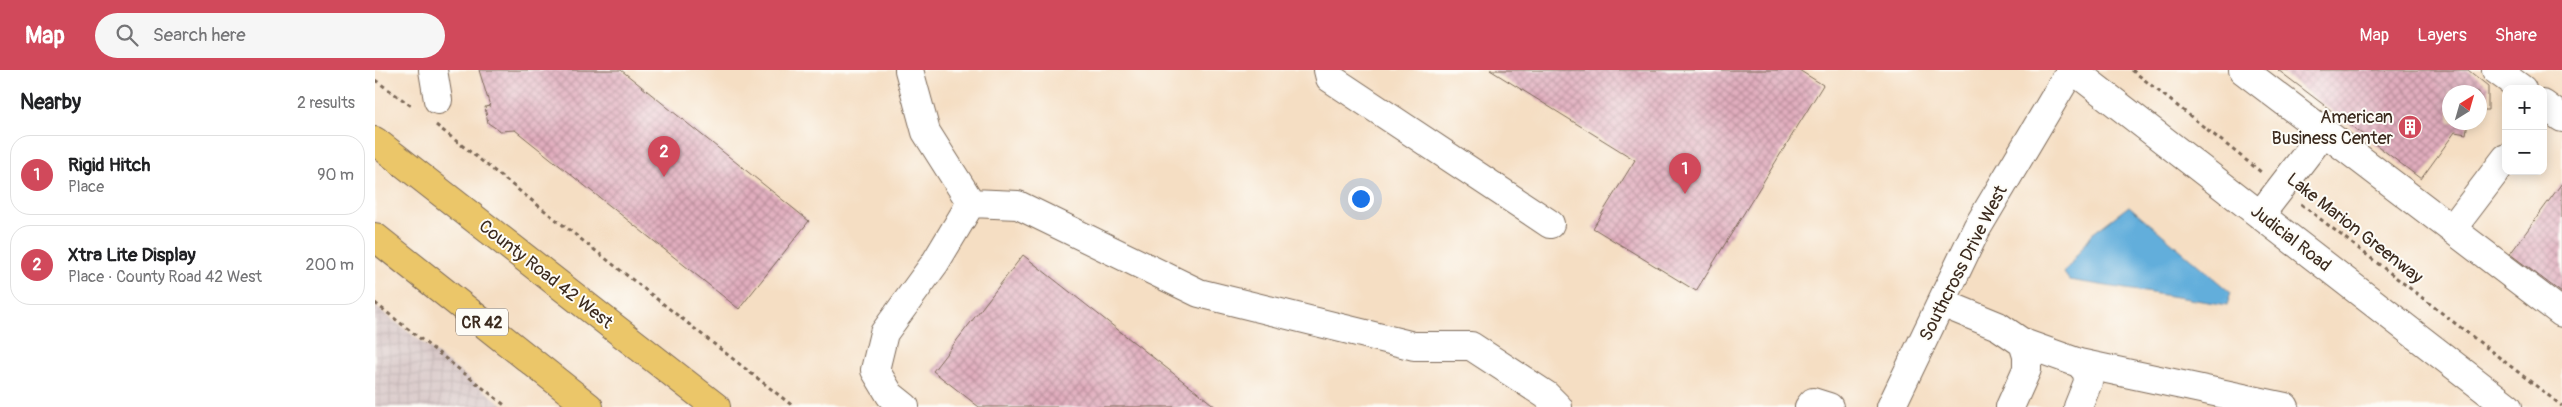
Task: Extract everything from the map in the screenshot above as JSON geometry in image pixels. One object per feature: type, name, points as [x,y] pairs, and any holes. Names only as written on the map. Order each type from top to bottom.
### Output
[{"type":"highway","name":"County Road 42 West","points":[[375,141],[716,407]]},
{"type":"highway","name":"CR 42","points":[[375,237],[589,407]]},
{"type":"street","points":[[429,111],[433,70]]},
{"type":"street","points":[[909,70],[926,132],[971,203]]},
{"type":"street","points":[[1328,70],[1330,78],[1551,224]]},
{"type":"street","name":"Judicial Road","points":[[2072,70],[2508,407]]},
{"type":"street","name":"Southcross Drive West","points":[[1891,407],[1943,303],[1977,228],[2072,70]]},
{"type":"street","points":[[2243,70],[2562,313]]},
{"type":"street","points":[[2497,70],[2517,85]]},
{"type":"street","points":[[2260,215],[2324,132]]},
{"type":"street","points":[[2452,229],[2502,163]]},
{"type":"street","points":[[905,407],[890,396],[875,370],[884,333],[935,263],[971,203]]},
{"type":"street","points":[[971,203],[1018,205],[1199,293],[1414,346],[1471,346],[1546,395],[1558,407]]},
{"type":"street","points":[[1943,303],[1998,326],[2023,343],[2079,363],[2285,407]]},
{"type":"street","points":[[2010,407],[2027,369],[2027,356],[2023,343]]},
{"type":"street","points":[[2078,407],[2088,382],[2087,372],[2079,363]]},
{"type":"street","points":[[1809,407],[1813,402],[1829,407]]},
{"type":"path","name":"Lake Marion Greenway","points":[[2132,70],[2562,406]]},
{"type":"path","points":[[375,80],[429,111],[793,407]]},
{"type":"path","points":[[375,303],[507,407]]},
{"type":"shaded area","points":[[375,306],[506,407],[375,407]]},
{"type":"water","points":[[2129,206],[2231,293],[2227,305],[2069,280],[2064,273],[2092,234]]},
{"type":"building","points":[[479,70],[621,70],[809,221],[739,309],[515,130],[500,131],[488,123],[485,107],[490,106]]},
{"type":"building","points":[[1490,70],[1799,70],[1823,85],[1696,291],[1593,228],[1635,160]]},
{"type":"building","name":"American Business Center","points":[[2278,70],[2468,70],[2487,85],[2442,85],[2442,130],[2467,130],[2466,134],[2455,132],[2421,179]]},
{"type":"building","name":"American Business Center","points":[[2487,85],[2488,86],[2487,110]]},
{"type":"building","points":[[2562,183],[2562,293],[2510,254]]},
{"type":"building","points":[[1023,255],[1216,407],[979,407],[933,371]]},
{"type":"place","name":"American Business Center","points":[[2410,127]]},
{"type":"place","name":"Xtra Lite Display","points":[[664,177]]},
{"type":"place","name":"Rigid Hitch","points":[[1685,194]]}]
